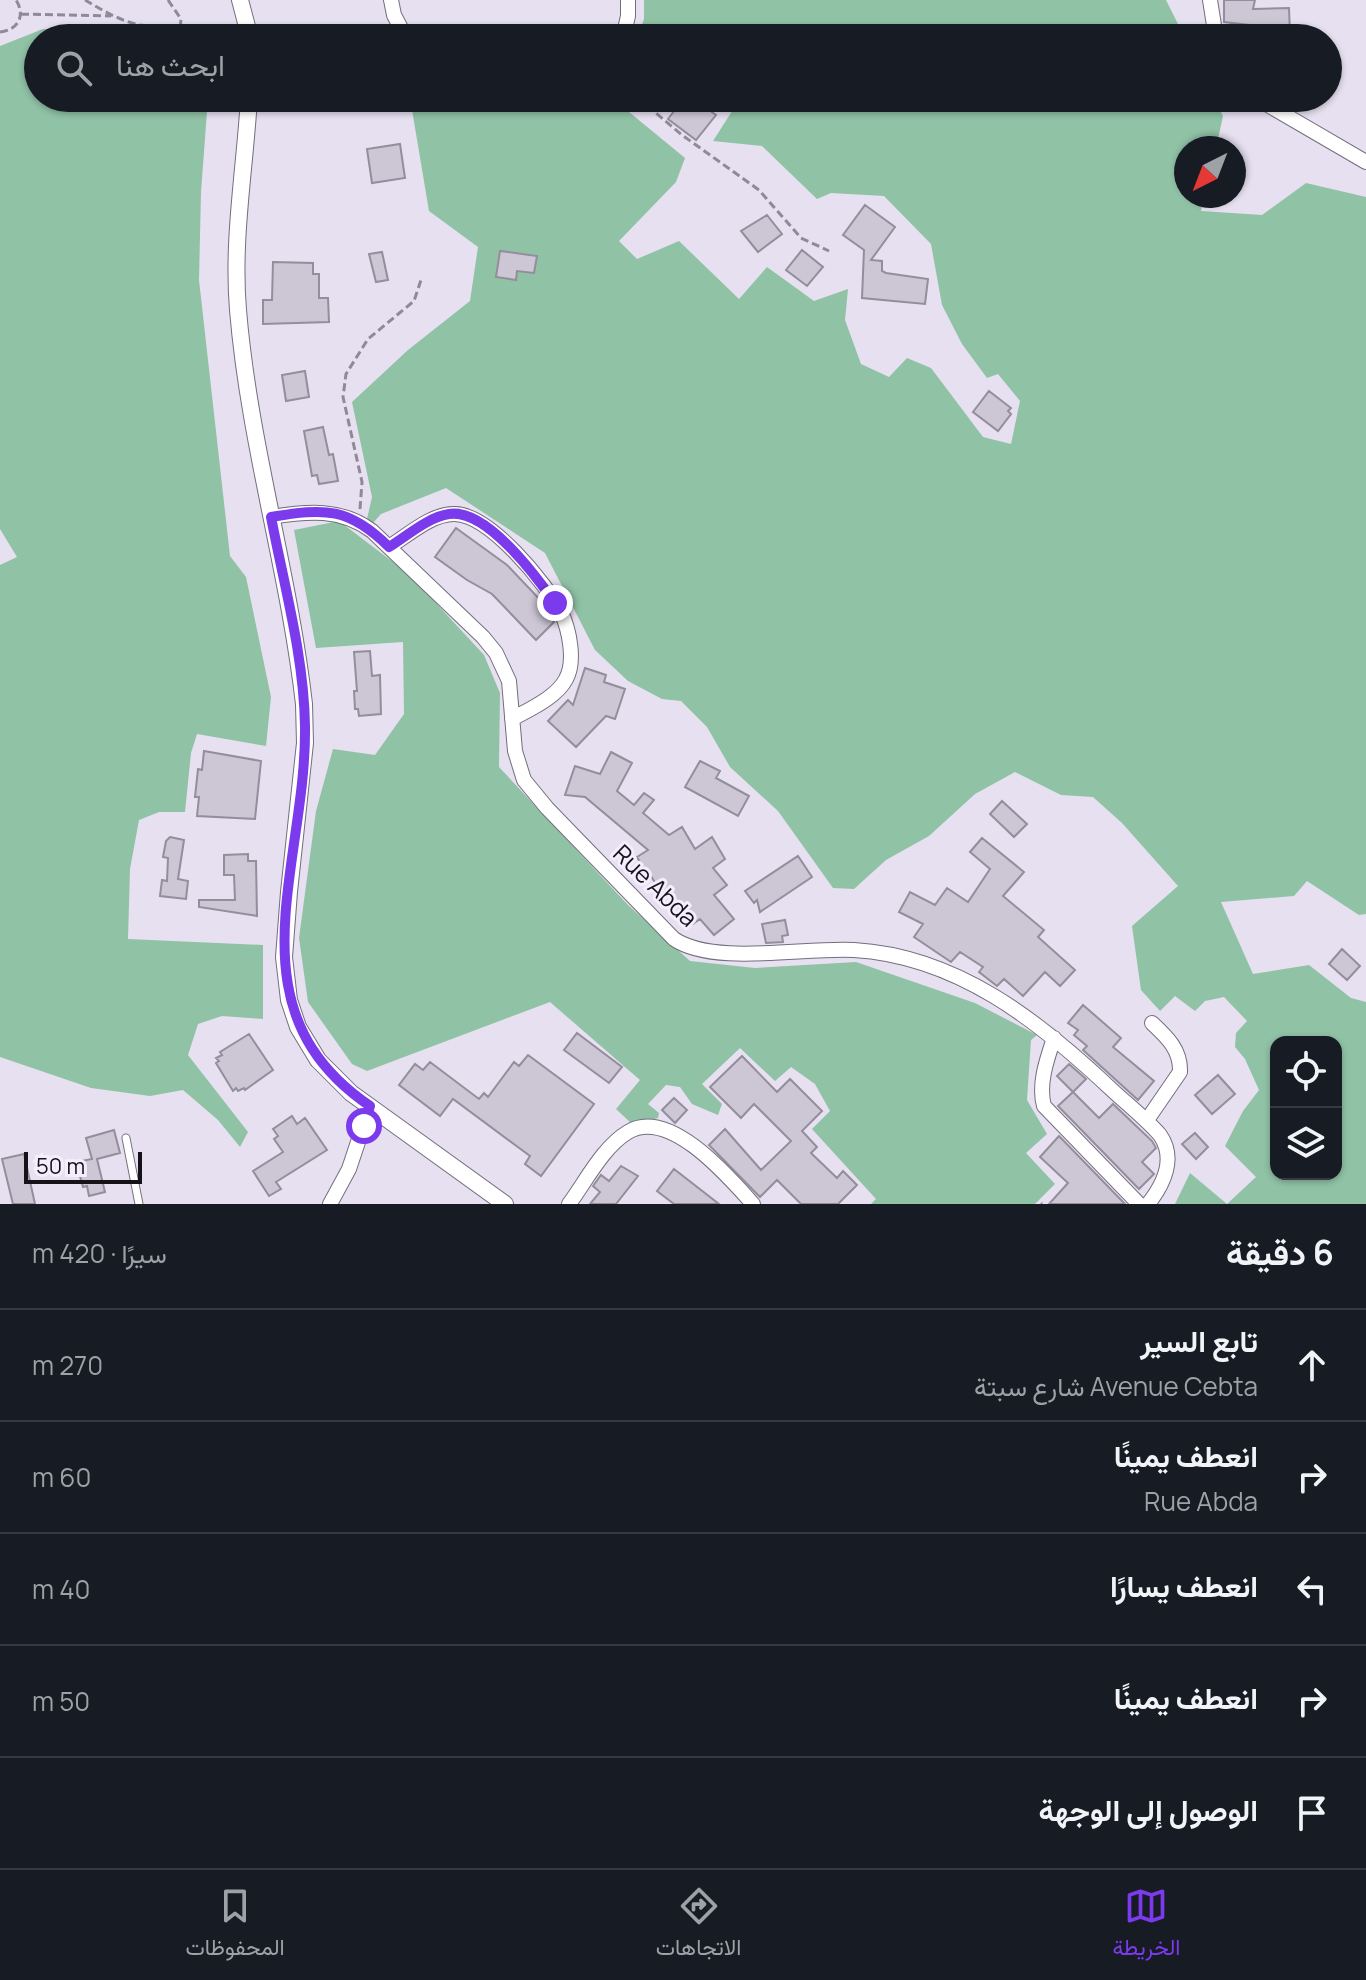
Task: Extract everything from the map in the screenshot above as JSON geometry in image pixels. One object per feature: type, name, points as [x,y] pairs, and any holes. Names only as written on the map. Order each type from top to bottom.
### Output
[{"type":"street","points":[[240,0],[246,24]]},
{"type":"street","points":[[391,0],[399,24]]},
{"type":"street","points":[[626,24],[628,0]]},
{"type":"street","points":[[1210,0],[1214,24]]},
{"type":"street","points":[[248,112],[238,237],[238,308],[249,390],[305,714],[305,743],[284,957],[289,1000],[305,1040],[318,1060],[344,1087],[498,1202]]},
{"type":"street","points":[[1280,112],[1366,162]]},
{"type":"street","points":[[271,517],[298,513],[340,513],[358,520]]},
{"type":"street","points":[[389,547],[439,517],[461,515],[487,528],[519,557],[544,587],[562,614],[566,628],[570,649],[568,674],[559,688],[512,719]]},
{"type":"street","name":"Rue Abda","points":[[358,520],[455,609],[496,653],[509,681],[519,768],[534,794],[663,929],[685,946],[702,951],[852,950],[905,956],[987,990],[1054,1038],[1147,1120],[1166,1144],[1168,1156],[1163,1181],[1148,1204]]},
{"type":"street","points":[[1147,1120],[1180,1072],[1174,1047],[1152,1023]]},
{"type":"street","points":[[1054,1038],[1046,1063],[1042,1095],[1044,1106],[1139,1204]]},
{"type":"street","points":[[330,1204],[349,1169],[370,1106]]},
{"type":"street","points":[[569,1204],[615,1143],[633,1129],[647,1126],[670,1131],[689,1142],[753,1204]]},
{"type":"lane","points":[[126,1138],[139,1204]]},
{"type":"path","points":[[0,32],[16,26],[21,14],[16,0]]},
{"type":"path","points":[[85,0],[136,24]]},
{"type":"path","points":[[168,0],[181,19],[181,24]]},
{"type":"path","points":[[21,14],[115,16]]},
{"type":"path","points":[[655,112],[759,190],[801,238],[829,251]]},
{"type":"path","points":[[358,520],[362,482],[343,397],[346,374],[376,331],[414,301],[422,277]]},
{"type":"green space","points":[[644,0],[1166,0],[1178,24],[642,24]]},
{"type":"green space","points":[[24,37],[24,112],[207,112],[199,280],[230,556],[246,577],[271,697],[266,746],[197,734],[191,753],[185,812],[159,812],[139,820],[130,869],[128,939],[263,945],[263,1019],[222,1016],[198,1024],[188,1055],[248,1132],[240,1147],[218,1120],[183,1090],[150,1096],[91,1088],[0,1057],[0,565],[17,557],[0,529],[0,46]]},
{"type":"green space","points":[[412,112],[629,112],[685,158],[676,182],[619,241],[637,259],[679,241],[739,299],[767,267],[814,301],[848,289],[845,320],[861,364],[889,377],[907,358],[931,368],[983,437],[1011,444],[1020,401],[998,374],[987,378],[962,344],[942,305],[931,244],[884,196],[831,193],[817,199],[762,146],[713,141],[731,112],[1221,112],[1219,136],[1174,136],[1174,208],[1262,215],[1306,183],[1366,197],[1366,914],[1359,915],[1307,881],[1294,896],[1221,902],[1253,974],[1309,965],[1351,998],[1366,1002],[1366,1204],[1227,1204],[1256,1177],[1225,1146],[1243,1111],[1259,1090],[1245,1059],[1235,1047],[1236,1033],[1247,1021],[1224,997],[1205,1001],[1195,1011],[1175,996],[1160,1011],[1141,990],[1132,926],[1178,886],[1122,823],[1093,797],[1061,795],[1015,772],[975,794],[929,836],[886,860],[854,889],[833,888],[778,811],[730,767],[707,727],[681,701],[662,699],[628,681],[595,650],[545,553],[446,488],[381,514],[373,523],[367,519],[372,497],[352,402],[408,350],[470,301],[478,247],[429,211]]},
{"type":"green space","points":[[339,521],[410,575],[484,655],[500,693],[499,767],[628,905],[690,961],[755,968],[856,962],[975,1003],[1037,1035],[1031,1040],[1027,1100],[1047,1134],[1026,1153],[1055,1184],[1035,1204],[871,1204],[876,1199],[812,1129],[830,1111],[815,1084],[791,1067],[775,1081],[740,1048],[702,1084],[722,1104],[718,1115],[692,1104],[680,1087],[666,1085],[648,1104],[659,1113],[658,1118],[632,1124],[616,1109],[640,1080],[550,1002],[367,1071],[352,1064],[308,1002],[299,938],[316,811],[333,749],[375,755],[404,714],[403,642],[316,648],[294,530]]},
{"type":"green space","points":[[1190,1173],[1227,1204],[1175,1204]]},
{"type":"building","points":[[1224,0],[1255,0],[1253,9],[1289,8],[1290,24],[1224,22]]},
{"type":"building","points":[[673,112],[712,112],[716,115],[696,140],[668,119]]},
{"type":"building","points":[[400,144],[405,178],[372,183],[367,149]]},
{"type":"building","points":[[865,205],[895,227],[871,260],[882,261],[882,271],[886,273],[928,279],[925,304],[862,298],[864,250],[843,235]]},
{"type":"building","points":[[767,215],[782,234],[758,252],[741,231]]},
{"type":"building","points":[[802,250],[823,267],[807,286],[786,270]]},
{"type":"building","points":[[500,251],[537,256],[534,273],[517,271],[516,280],[496,277]]},
{"type":"building","points":[[382,252],[388,280],[376,282],[369,254]]},
{"type":"building","points":[[273,262],[313,263],[313,274],[319,274],[319,298],[328,298],[329,322],[263,324],[263,300],[272,300]]},
{"type":"building","points":[[305,371],[309,397],[286,401],[282,375]]},
{"type":"building","points":[[989,391],[1011,408],[1008,411],[1011,414],[998,431],[973,412]]},
{"type":"building","points":[[323,427],[329,455],[333,454],[338,481],[319,484],[317,475],[312,476],[304,431]]},
{"type":"building","points":[[456,528],[507,565],[546,606],[554,622],[536,640],[492,594],[435,557]]},
{"type":"building","points":[[370,651],[372,676],[380,675],[381,714],[359,716],[358,709],[355,709],[354,652]]},
{"type":"building","points":[[585,668],[606,675],[604,682],[625,689],[615,719],[606,716],[576,747],[548,721],[568,700],[573,705]]},
{"type":"building","points":[[204,751],[261,761],[255,819],[197,816],[199,797],[195,797],[198,769],[202,770]]},
{"type":"building","points":[[611,752],[632,763],[617,791],[634,805],[644,793],[654,800],[643,813],[669,835],[682,827],[695,849],[712,837],[725,859],[713,868],[727,885],[714,895],[734,919],[714,935],[700,919],[693,924],[664,889],[660,891],[649,877],[637,857],[648,850],[585,797],[565,795],[575,766],[600,774]]},
{"type":"building","points":[[700,761],[720,771],[716,778],[749,796],[738,816],[685,787]]},
{"type":"building","points":[[1002,801],[1027,824],[1014,837],[990,814]]},
{"type":"building","points":[[170,837],[184,840],[178,879],[188,881],[186,899],[160,896],[162,880],[167,881],[168,858],[163,857],[166,841]]},
{"type":"building","points":[[982,838],[1024,872],[1003,896],[1044,930],[1038,937],[1075,970],[1060,986],[1045,972],[1023,996],[1004,979],[997,986],[979,972],[983,967],[960,952],[951,962],[914,937],[923,924],[899,912],[910,892],[935,905],[947,888],[968,902],[990,869],[970,852]]},
{"type":"building","points":[[248,854],[248,861],[256,861],[257,916],[199,907],[199,900],[235,900],[234,875],[224,875],[224,855]]},
{"type":"building","points":[[798,856],[812,877],[760,912],[757,900],[754,903],[745,891]]},
{"type":"building","points":[[785,920],[788,935],[782,936],[783,942],[766,943],[762,924]]},
{"type":"building","points":[[1342,949],[1360,966],[1347,980],[1329,964]]},
{"type":"building","points":[[1083,1005],[1121,1038],[1113,1047],[1154,1081],[1138,1100],[1083,1050],[1087,1046],[1074,1035],[1078,1030],[1068,1023]]},
{"type":"building","points":[[577,1033],[622,1067],[609,1083],[564,1050]]},
{"type":"building","points":[[249,1034],[273,1070],[245,1090],[238,1091],[236,1088],[233,1091],[216,1058],[222,1055],[220,1052]]},
{"type":"building","points":[[528,1055],[594,1104],[541,1176],[525,1164],[530,1156],[453,1099],[440,1116],[399,1085],[415,1064],[423,1070],[430,1062],[479,1099],[484,1093],[488,1097],[514,1062],[519,1066]]},
{"type":"building","points":[[742,1056],[777,1092],[790,1079],[822,1111],[802,1131],[817,1147],[811,1153],[837,1178],[843,1171],[857,1185],[838,1204],[801,1204],[777,1180],[760,1197],[709,1145],[725,1129],[761,1170],[791,1141],[754,1104],[741,1118],[710,1087]]},
{"type":"building","points":[[1069,1064],[1086,1079],[1073,1092],[1057,1076]]},
{"type":"building","points":[[1218,1075],[1235,1094],[1212,1114],[1195,1095]]},
{"type":"building","points":[[1073,1092],[1099,1118],[1113,1104],[1152,1141],[1156,1148],[1142,1162],[1154,1174],[1139,1189],[1058,1106]]},
{"type":"building","points":[[674,1098],[687,1110],[675,1123],[662,1110]]},
{"type":"building","points":[[292,1116],[297,1124],[305,1118],[327,1150],[276,1182],[281,1189],[269,1196],[253,1171],[283,1152],[274,1139],[278,1136],[273,1129]]},
{"type":"building","points":[[114,1130],[120,1153],[97,1159],[105,1192],[89,1196],[76,1162],[92,1159],[86,1138]]},
{"type":"building","points":[[1195,1133],[1208,1147],[1196,1159],[1182,1144]]},
{"type":"building","points":[[1059,1136],[1125,1204],[1049,1204],[1068,1183],[1040,1157]]},
{"type":"building","points":[[24,1154],[35,1204],[13,1204],[2,1159]]},
{"type":"building","points":[[621,1166],[638,1176],[616,1204],[590,1204],[600,1192],[593,1186],[601,1175],[609,1181]]},
{"type":"building","points":[[674,1169],[719,1204],[674,1204],[657,1191]]},
{"type":"route","points":[[364,1126],[370,1106],[351,1093],[318,1060],[298,1027],[289,1000],[284,957],[305,743],[304,704],[271,517],[298,513],[340,513],[358,520],[389,547],[439,517],[448,514],[469,517],[480,522],[519,557],[555,603]]}]
